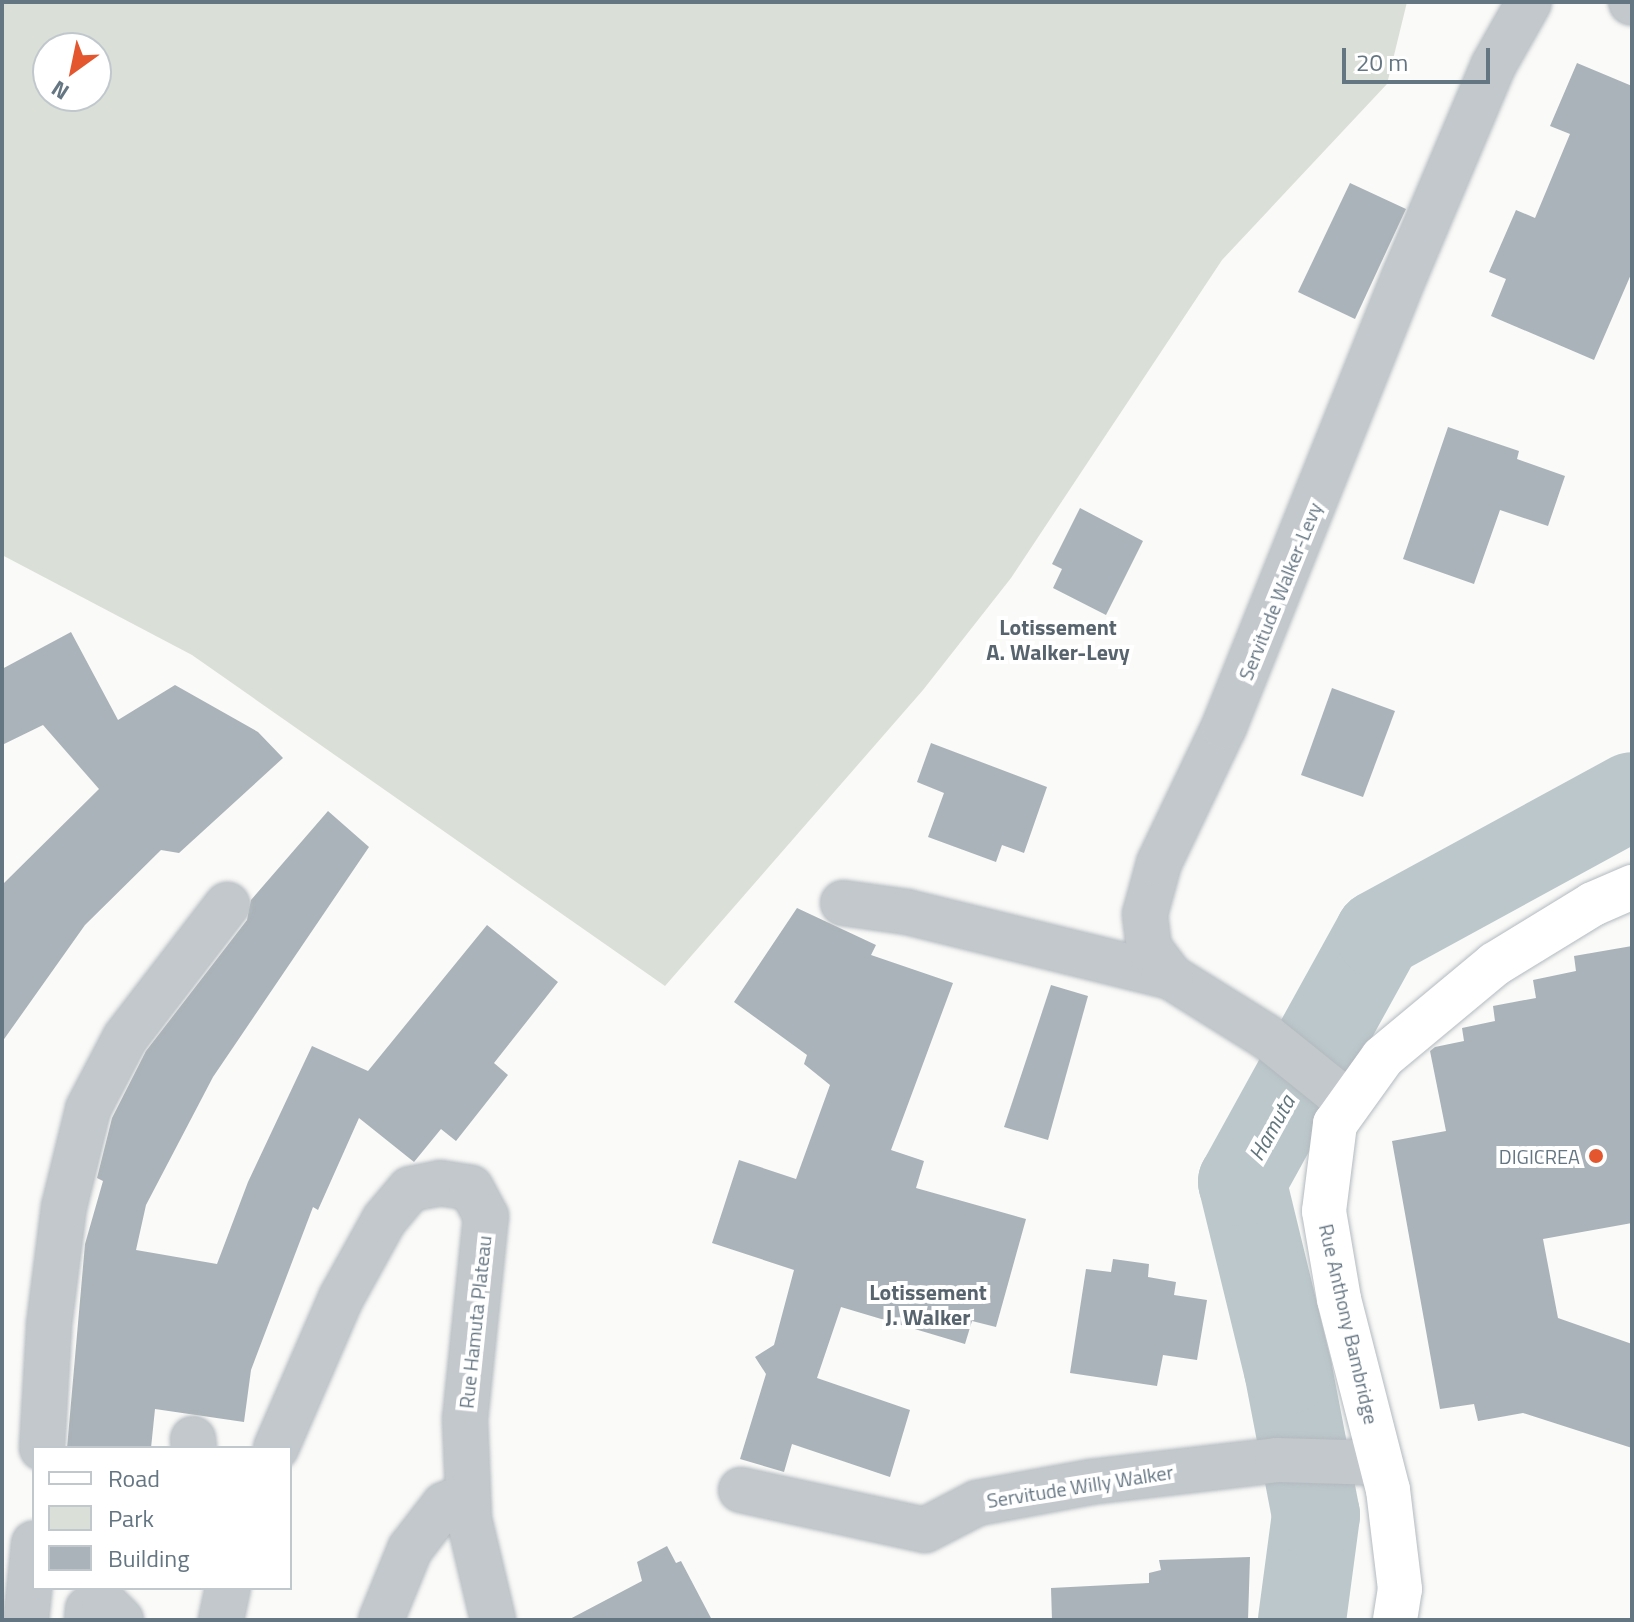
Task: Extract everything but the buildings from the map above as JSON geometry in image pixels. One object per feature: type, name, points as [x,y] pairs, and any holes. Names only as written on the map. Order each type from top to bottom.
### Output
[{"type":"main road","name":"Rue Anthony Bambridge","points":[[1395,1620],[1400,1589],[1365,1462],[1324,1211],[1337,1093],[1495,964],[1593,904],[1632,887]]},
{"type":"street","name":"Servitude Walker-Levy","points":[[1337,1093],[1267,1037],[1171,977],[1149,948],[1145,914],[1159,863],[1224,727],[1493,66],[1529,2]]},
{"type":"street","points":[[843,903],[907,912],[1171,977]]},
{"type":"street","points":[[42,1446],[49,1325],[64,1207],[88,1109],[125,1038],[227,905]]},
{"type":"street","name":"Rue Hamuta Plateau","points":[[277,1446],[341,1298],[384,1220],[410,1189],[440,1183],[471,1188],[486,1216],[465,1419],[469,1519],[493,1620]]},
{"type":"street","name":"Servitude Willy Walker","points":[[741,1490],[925,1530],[977,1503],[1090,1482],[1277,1460],[1365,1462]]},
{"type":"street","points":[[381,1620],[410,1549],[444,1505],[468,1495]]},
{"type":"street","points":[[26,1620],[32,1562]]},
{"type":"street","points":[[87,1620],[88,1609],[104,1603],[121,1620]]},
{"type":"green space","points":[[2,2],[1407,2],[1387,84],[1222,260],[1011,578],[923,690],[665,986],[192,655],[2,555]]},
{"type":"waterway","name":"Hamuta","points":[[1302,1620],[1316,1515],[1288,1370],[1242,1182],[1379,934],[1632,796]]},
{"type":"place","name":"DIGICREA","points":[[1596,1156]]},
{"type":"district","name":"Lotissement A. Walker-Levy","points":[[1058,640]]},
{"type":"district","name":"Lotissement J. Walker","points":[[928,1304]]}]
